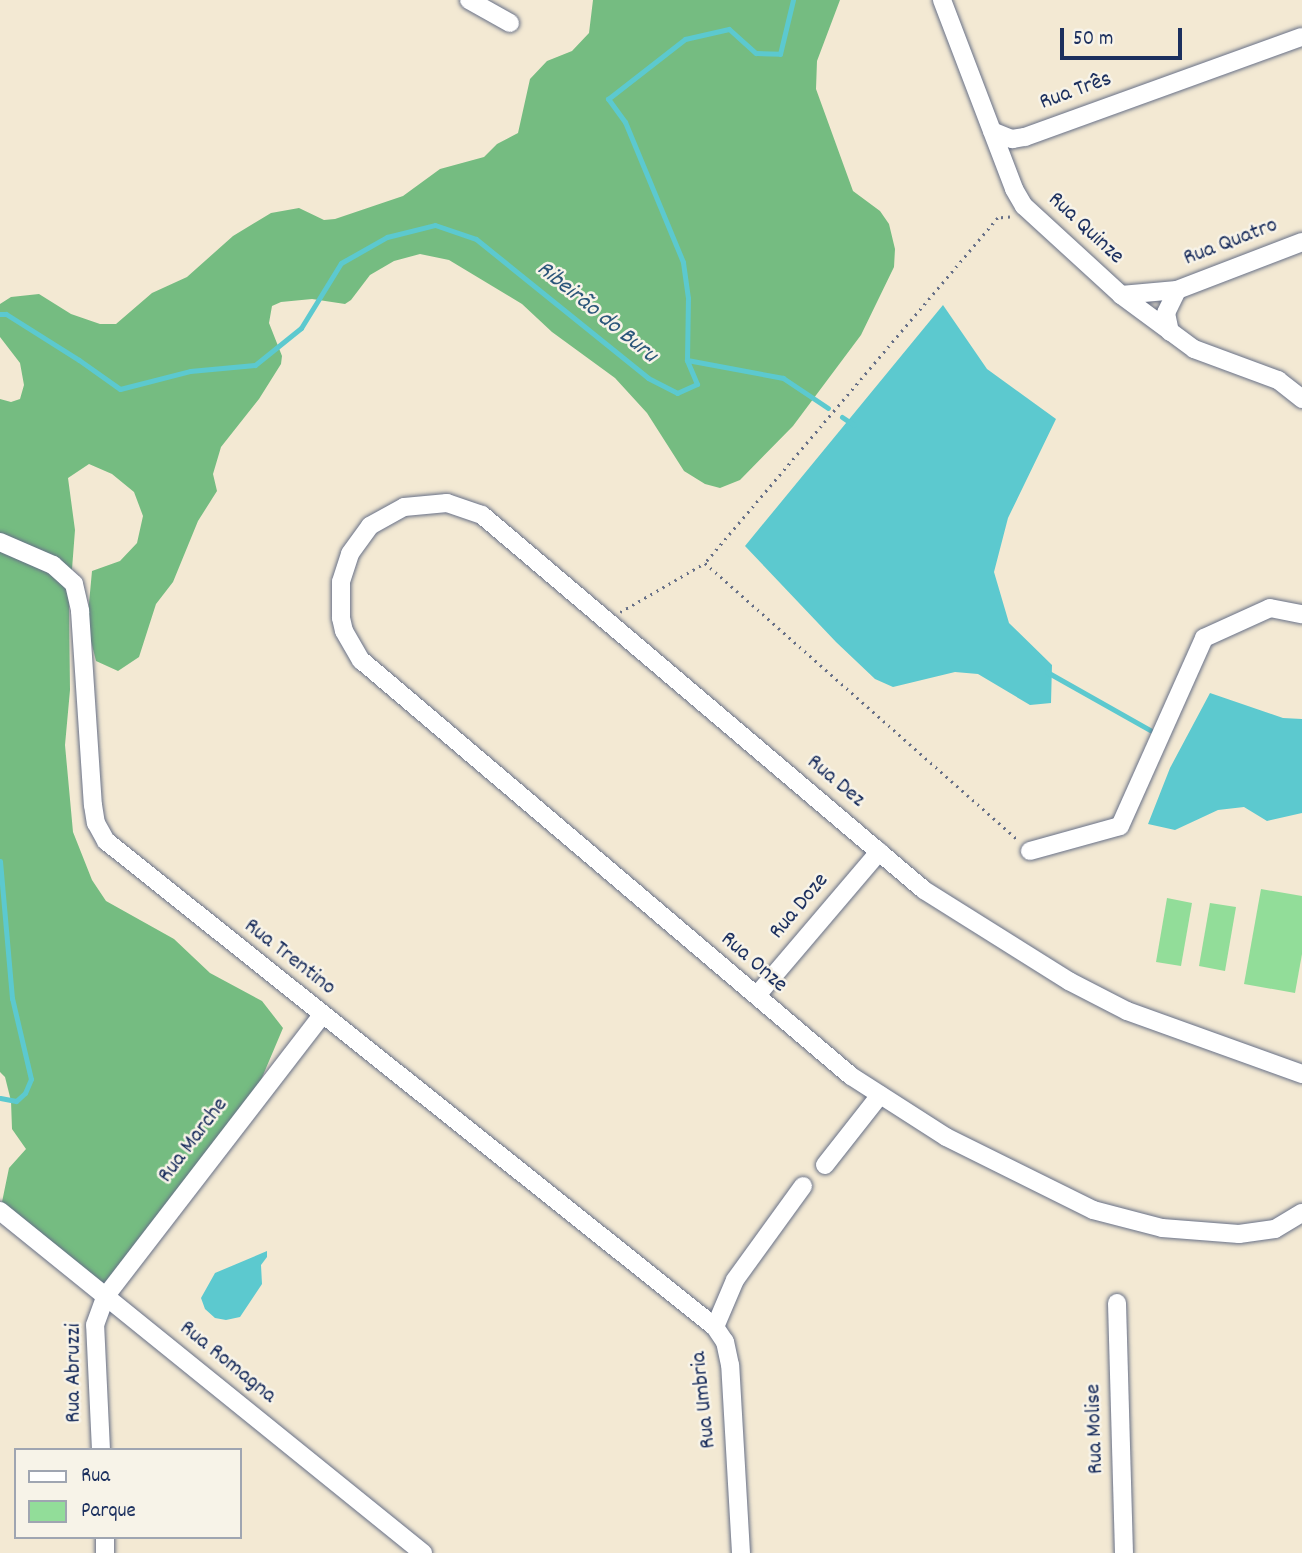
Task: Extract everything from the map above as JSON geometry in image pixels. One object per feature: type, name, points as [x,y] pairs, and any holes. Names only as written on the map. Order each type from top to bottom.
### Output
[{"type":"street","points":[[469,0],[510,23]]},
{"type":"street","name":"Rua Quinze","points":[[942,0],[1006,169],[1024,206],[1121,295],[1194,349],[1278,380],[1302,399]]},
{"type":"street","name":"Rua Três","points":[[992,131],[1012,139],[1025,137],[1302,37]]},
{"type":"street","name":"Rua Três","points":[[1006,169],[1016,145],[1025,137]]},
{"type":"street","name":"Rua Quatro","points":[[1121,295],[1177,289],[1302,242]]},
{"type":"street","name":"Rua Quatro","points":[[1170,332],[1166,313],[1177,289]]},
{"type":"street","name":"Rua Dez","points":[[370,526],[390,513],[420,503],[447,503],[471,509],[494,523],[924,890],[1069,981],[1127,1011],[1302,1074]]},
{"type":"street","name":"Rua Onze","points":[[370,526],[344,566],[340,601],[344,631],[361,660],[758,995],[779,1018],[851,1076],[946,1138],[1069,1200],[1122,1218],[1162,1227],[1239,1234],[1275,1229],[1302,1213]]},
{"type":"street","name":"Rua Trentino","points":[[0,542],[53,565],[74,584],[80,611],[93,805],[96,823],[106,841],[715,1327]]},
{"type":"street","points":[[1030,851],[1120,826],[1204,638],[1270,608],[1302,614]]},
{"type":"street","name":"Rua Doze","points":[[758,995],[879,852]]},
{"type":"street","name":"Rua Marche","points":[[105,1297],[322,1015]]},
{"type":"street","points":[[825,1165],[880,1095]]},
{"type":"street","name":"Rua Umbria","points":[[741,1553],[730,1365],[725,1342],[715,1327],[735,1280],[803,1186]]},
{"type":"street","name":"Rua Romagna","points":[[0,1211],[423,1553]]},
{"type":"street","name":"Rua Abruzzi","points":[[101,1448],[95,1325],[105,1297]]},
{"type":"street","name":"Rua Molise","points":[[1117,1303],[1124,1553]]},
{"type":"path","points":[[607,620],[705,563],[998,218],[1012,217]]},
{"type":"path","points":[[705,563],[1030,851]]},
{"type":"green space","points":[[593,0],[840,0],[817,61],[816,89],[853,191],[880,211],[889,224],[895,249],[894,267],[861,335],[793,426],[740,480],[720,488],[705,484],[684,471],[647,413],[615,378],[552,332],[522,304],[449,260],[420,254],[394,261],[370,275],[345,304],[312,299],[281,302],[272,306],[269,323],[282,356],[281,364],[259,399],[221,447],[213,474],[217,491],[198,521],[173,582],[156,604],[139,657],[118,671],[96,661],[87,625],[92,571],[120,561],[137,543],[143,516],[134,492],[112,474],[89,464],[68,478],[75,530],[69,608],[70,690],[65,745],[73,832],[92,880],[106,901],[174,939],[210,973],[262,1001],[283,1028],[261,1080],[207,1168],[109,1289],[48,1257],[42,1233],[20,1220],[2,1202],[9,1168],[26,1149],[12,1129],[11,1101],[5,1077],[0,1072],[0,399],[11,402],[20,399],[24,385],[20,363],[0,337],[0,304],[11,297],[39,294],[71,314],[100,324],[116,324],[152,293],[187,277],[233,236],[271,213],[299,208],[324,220],[335,219],[403,196],[440,169],[484,157],[497,144],[518,133],[530,79],[547,61],[572,51],[589,33]]},
{"type":"green space","points":[[1261,889],[1302,896],[1302,954],[1295,993],[1244,984]]},
{"type":"green space","points":[[1167,898],[1192,903],[1181,966],[1156,962]]},
{"type":"green space","points":[[1210,903],[1236,907],[1225,971],[1199,966]]},
{"type":"water","points":[[943,305],[987,369],[1056,419],[1008,518],[994,572],[1009,623],[1052,665],[1051,703],[1030,705],[978,674],[955,672],[893,687],[875,679],[745,546]]},
{"type":"water","points":[[1210,693],[1283,718],[1302,719],[1302,813],[1267,821],[1244,807],[1218,810],[1175,830],[1148,824],[1170,768]]},
{"type":"water","points":[[267,1251],[267,1257],[261,1265],[262,1284],[240,1317],[226,1320],[215,1318],[205,1309],[201,1298],[215,1273]]},
{"type":"waterway","name":"Ribeirão do Buru","points":[[0,314],[6,314],[120,389],[190,371],[255,365],[301,328],[341,263],[387,237],[435,225],[476,239],[648,378],[677,393],[697,384],[687,360],[688,298],[683,262],[625,122],[608,99],[685,39],[729,29],[756,53],[780,54],[793,0]]},
{"type":"waterway","points":[[687,360],[783,378],[828,408]]},
{"type":"waterway","points":[[842,417],[854,425]]},
{"type":"waterway","points":[[1047,672],[1157,734]]},
{"type":"waterway","name":"Ribeirão do Buru","points":[[0,861],[12,998],[31,1079],[25,1093],[16,1101],[0,1098]]}]
